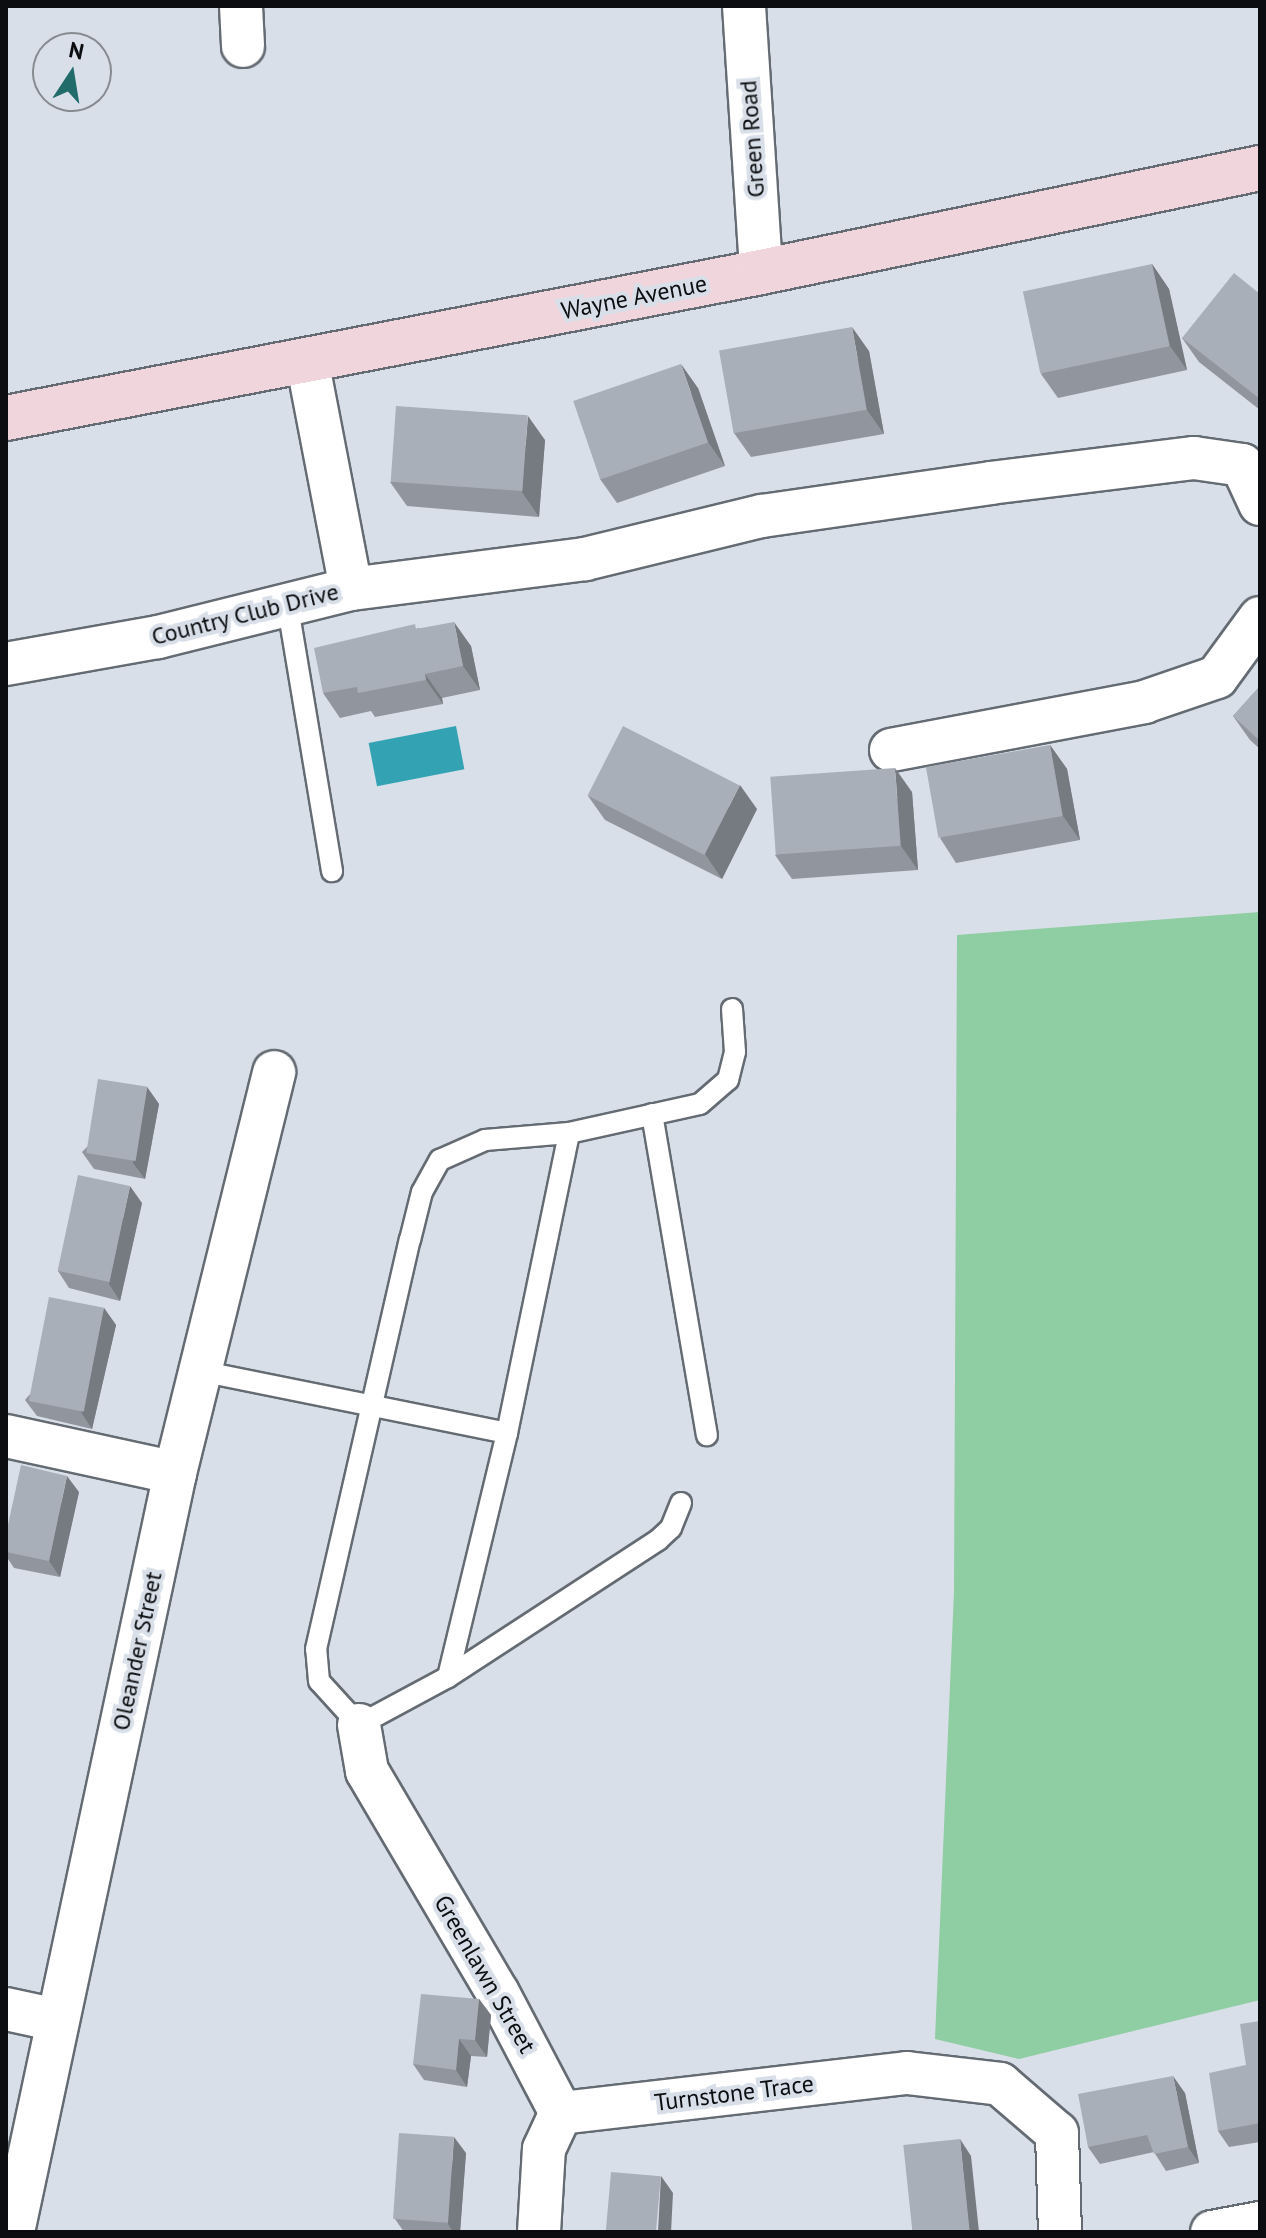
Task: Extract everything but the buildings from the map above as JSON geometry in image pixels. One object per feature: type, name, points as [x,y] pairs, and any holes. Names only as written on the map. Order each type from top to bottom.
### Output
[{"type":"street","name":"Green Road","points":[[744,6],[761,272]]},
{"type":"street","name":"Wayne Avenue","points":[[6,418],[761,272],[1260,168]]},
{"type":"street","name":"Country Club Drive","points":[[6,664],[158,637],[287,602],[351,589],[307,360]]},
{"type":"street","points":[[351,589],[585,559],[762,516],[1194,458],[1242,465],[1260,504]]},
{"type":"street","points":[[891,750],[1144,702],[1217,677],[1260,618]]},
{"type":"street","name":"Oleander Street","points":[[13,2232],[175,1473],[274,1072]]},
{"type":"street","points":[[6,1436],[175,1473]]},
{"type":"street","name":"Greenlawn Street","points":[[359,1725],[367,1771],[498,1993],[561,2113]]},
{"type":"street","points":[[6,2009],[57,2020]]},
{"type":"street","name":"Turnstone Trace","points":[[561,2113],[907,2073],[1000,2084],[1057,2133],[1060,2232]]},
{"type":"street","points":[[539,2232],[544,2149],[561,2113]]},
{"type":"street","points":[[1212,2232],[1260,2223]]},
{"type":"lane","points":[[287,602],[332,871]]},
{"type":"lane","points":[[681,1503],[671,1528],[658,1540],[448,1677],[359,1725],[319,1681],[316,1649],[370,1409],[422,1192],[440,1160],[485,1140],[569,1133],[700,1104],[728,1080],[735,1052],[732,1009]]},
{"type":"lane","points":[[652,1114],[707,1435]]},
{"type":"lane","points":[[448,1677],[507,1433],[569,1133]]},
{"type":"lane","points":[[200,1371],[370,1409],[507,1433]]},
{"type":"green space","points":[[1260,912],[1260,2000],[1019,2059],[935,2039],[954,1591],[957,935]]},
{"type":"water","points":[[456,726],[464,769],[377,786],[369,743]]}]
